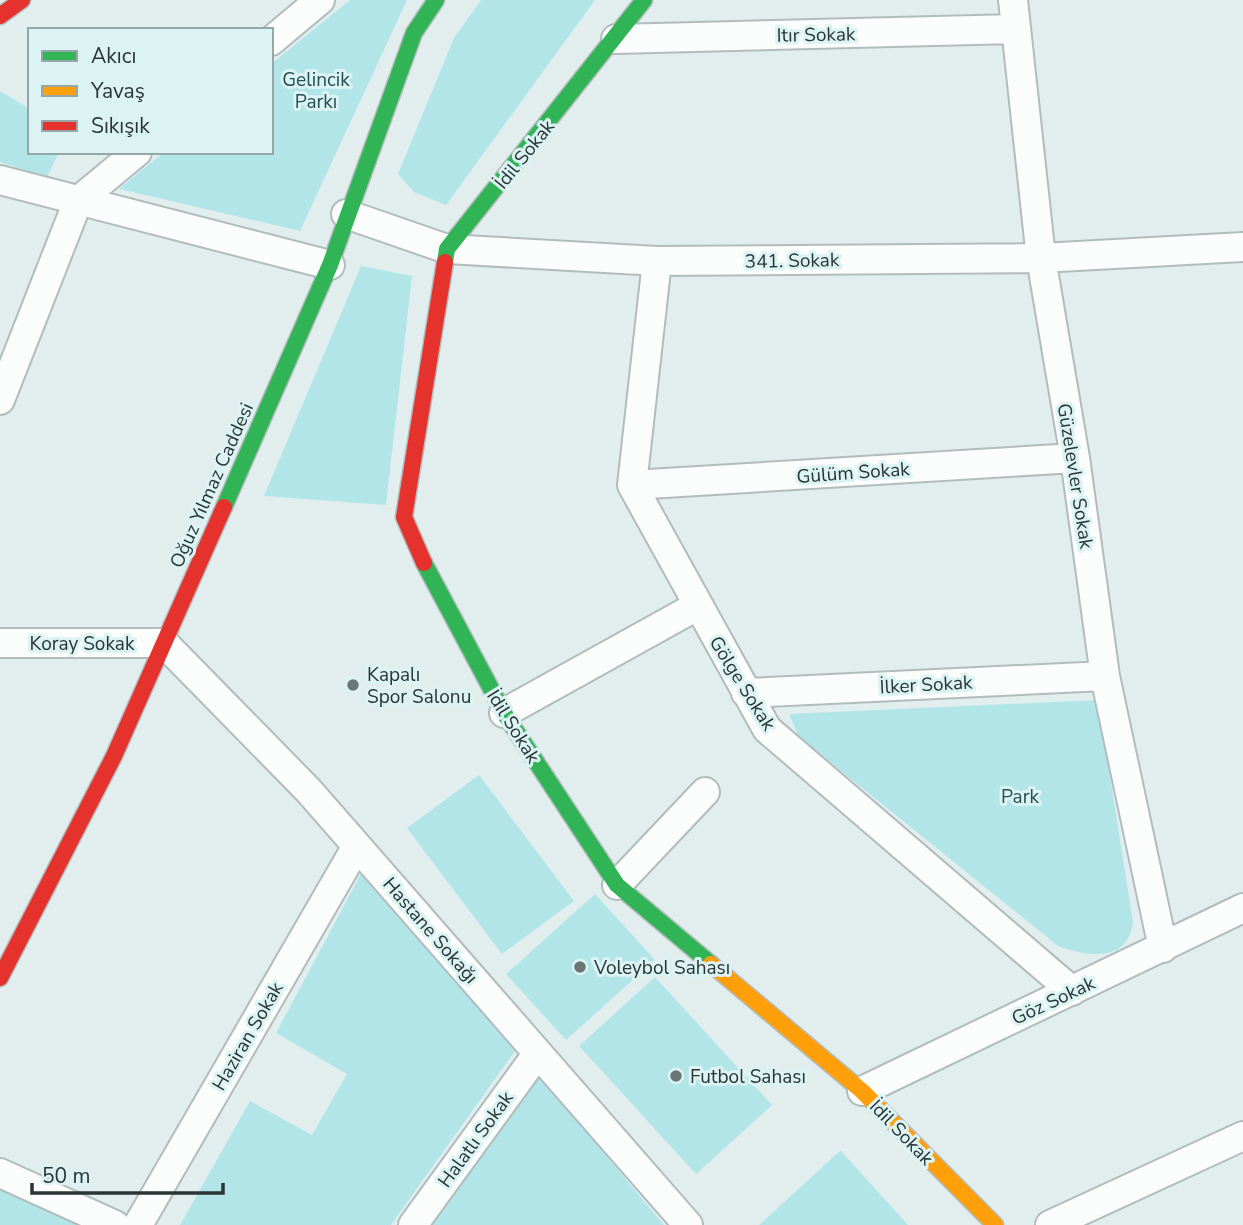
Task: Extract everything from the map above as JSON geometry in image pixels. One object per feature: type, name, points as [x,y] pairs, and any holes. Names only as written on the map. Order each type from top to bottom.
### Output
[{"type":"street","points":[[273,39],[320,0]]},
{"type":"street","name":"Oğuz Yılmaz Caddesi","points":[[0,978],[114,756],[330,265],[346,214],[414,33],[436,0]]},
{"type":"street","name":"İdil Sokak","points":[[644,0],[447,249],[406,489],[404,517],[413,543],[504,713],[617,885],[862,1091],[995,1225]]},
{"type":"street","name":"Güzelevler Sokak","points":[[1013,0],[1041,258],[1074,458],[1105,676],[1163,948]]},
{"type":"street","name":"Itır Sokak","points":[[616,38],[1016,29]]},
{"type":"street","points":[[0,398],[78,201],[134,154]]},
{"type":"street","points":[[0,180],[330,265]]},
{"type":"street","name":"341. Sokak","points":[[346,214],[447,249],[657,261],[1041,258],[1243,247]]},
{"type":"street","points":[[632,485],[657,261]]},
{"type":"street","name":"Gülüm Sokak","points":[[632,485],[1074,458]]},
{"type":"street","name":"Gölge Sokak","points":[[632,485],[767,729],[1072,991]]},
{"type":"street","points":[[504,713],[697,606]]},
{"type":"street","name":"Koray Sokak","points":[[0,643],[164,643]]},
{"type":"street","name":"Hastane Sokağı","points":[[164,643],[309,791],[688,1225]]},
{"type":"street","name":"İlker Sokak","points":[[746,693],[1105,676]]},
{"type":"street","points":[[617,885],[705,792]]},
{"type":"street","name":"Haziran Sokak","points":[[138,1225],[357,846]]},
{"type":"street","name":"Göz Sokak","points":[[862,1091],[1243,908]]},
{"type":"street","name":"Halatlı Sokak","points":[[413,1225],[538,1053]]},
{"type":"street","points":[[1050,1225],[1243,1136]]},
{"type":"street","points":[[0,1173],[115,1225]]},
{"type":"green space","name":"Gelincik Parkı","points":[[350,0],[407,0],[300,231],[119,189],[162,154],[273,154],[273,62]]},
{"type":"green space","points":[[481,0],[595,0],[446,205],[414,192],[398,174],[454,38]]},
{"type":"green space","points":[[0,91],[28,108],[28,154],[58,154],[47,177],[0,162]]},
{"type":"green space","points":[[361,266],[412,276],[386,505],[264,496]]},
{"type":"green space","name":"Park","points":[[1098,700],[1133,922],[1130,935],[1123,945],[1104,954],[1081,953],[1058,946],[799,737],[789,714]]},
{"type":"green space","points":[[479,775],[574,901],[502,954],[407,828]]},
{"type":"green space","points":[[364,868],[515,1051],[391,1225],[180,1225],[250,1101],[312,1135],[347,1074],[276,1033]]},
{"type":"green space","name":"Voleybol Sahası","points":[[595,894],[655,960],[566,1040],[506,974]]},
{"type":"green space","name":"Futbol Sahası","points":[[655,977],[772,1105],[696,1174],[579,1046]]},
{"type":"green space","points":[[536,1072],[664,1225],[429,1225]]},
{"type":"green space","points":[[840,1151],[908,1225],[759,1225]]},
{"type":"green space","points":[[0,1189],[79,1225],[0,1225]]},
{"type":"traffic: fast","points":[[224,507],[330,265],[414,33],[436,0]]},
{"type":"traffic: fast","points":[[445,262],[447,249],[644,0]]},
{"type":"traffic: fast","points":[[424,563],[504,713],[617,885],[711,964]]},
{"type":"traffic: slow","points":[[711,964],[862,1091],[995,1225]]},
{"type":"traffic: jam","points":[[0,16],[22,0]]},
{"type":"traffic: jam","points":[[424,563],[404,517],[445,262]]},
{"type":"traffic: jam","points":[[0,978],[114,756],[224,507]]},
{"type":"place","name":"Kapalı Spor Salonu","points":[[353,685]]},
{"type":"place","name":"Voleybol Sahası","points":[[580,967]]},
{"type":"place","name":"Futbol Sahası","points":[[676,1076]]}]
